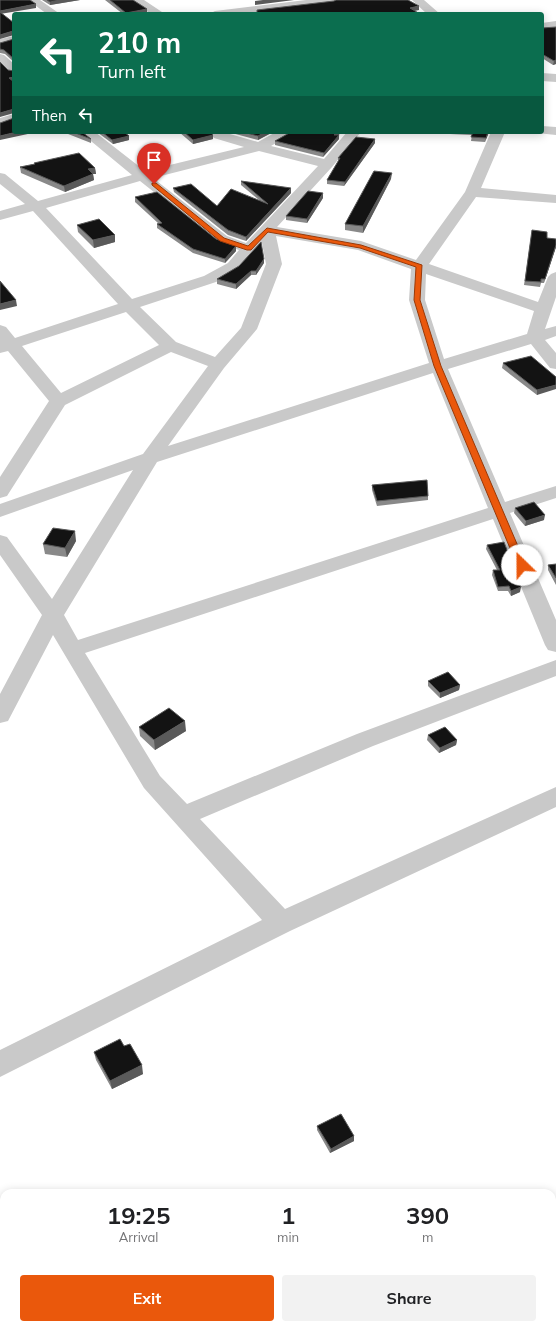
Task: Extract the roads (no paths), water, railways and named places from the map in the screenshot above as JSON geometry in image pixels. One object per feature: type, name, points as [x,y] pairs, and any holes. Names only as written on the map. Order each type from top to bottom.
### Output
[{"type":"street","points":[[33,0],[51,12]]},
{"type":"street","points":[[136,0],[155,12]]},
{"type":"street","points":[[232,12],[333,0]]},
{"type":"street","points":[[417,0],[432,12]]},
{"type":"street","points":[[544,26],[556,24]]},
{"type":"street","points":[[0,42],[12,39]]},
{"type":"street","points":[[0,58],[12,68]]},
{"type":"street","points":[[544,77],[556,78]]},
{"type":"street","points":[[0,122],[12,119]]},
{"type":"street","points":[[544,130],[556,131]]},
{"type":"street","points":[[90,134],[222,239],[249,249]]},
{"type":"street","points":[[218,134],[259,147],[327,164]]},
{"type":"street","points":[[0,216],[37,207],[143,176],[259,147],[282,134]]},
{"type":"street","points":[[6,347],[210,278],[232,266],[267,230],[352,134]]},
{"type":"street","points":[[497,134],[472,192],[419,266],[417,300],[438,366],[498,512],[556,645]]},
{"type":"street","points":[[0,177],[37,207],[128,305],[170,346],[218,364]]},
{"type":"street","points":[[472,192],[556,199]]},
{"type":"street","points":[[267,230],[361,246],[543,309]]},
{"type":"street","points":[[0,715],[53,615],[150,458],[218,364],[248,329],[274,264],[267,230]]},
{"type":"street","points":[[534,336],[556,277]]},
{"type":"street","points":[[0,330],[6,347],[58,401]]},
{"type":"street","points":[[0,511],[150,458],[438,366],[534,336],[556,331]]},
{"type":"street","points":[[534,336],[556,364]]},
{"type":"street","points":[[0,492],[58,401],[170,346]]},
{"type":"street","points":[[72,650],[556,492]]},
{"type":"street","points":[[0,541],[53,615],[72,650],[152,782],[281,923]]},
{"type":"street","points":[[182,816],[365,740],[556,668]]},
{"type":"street","points":[[0,1064],[281,923],[556,796]]}]
